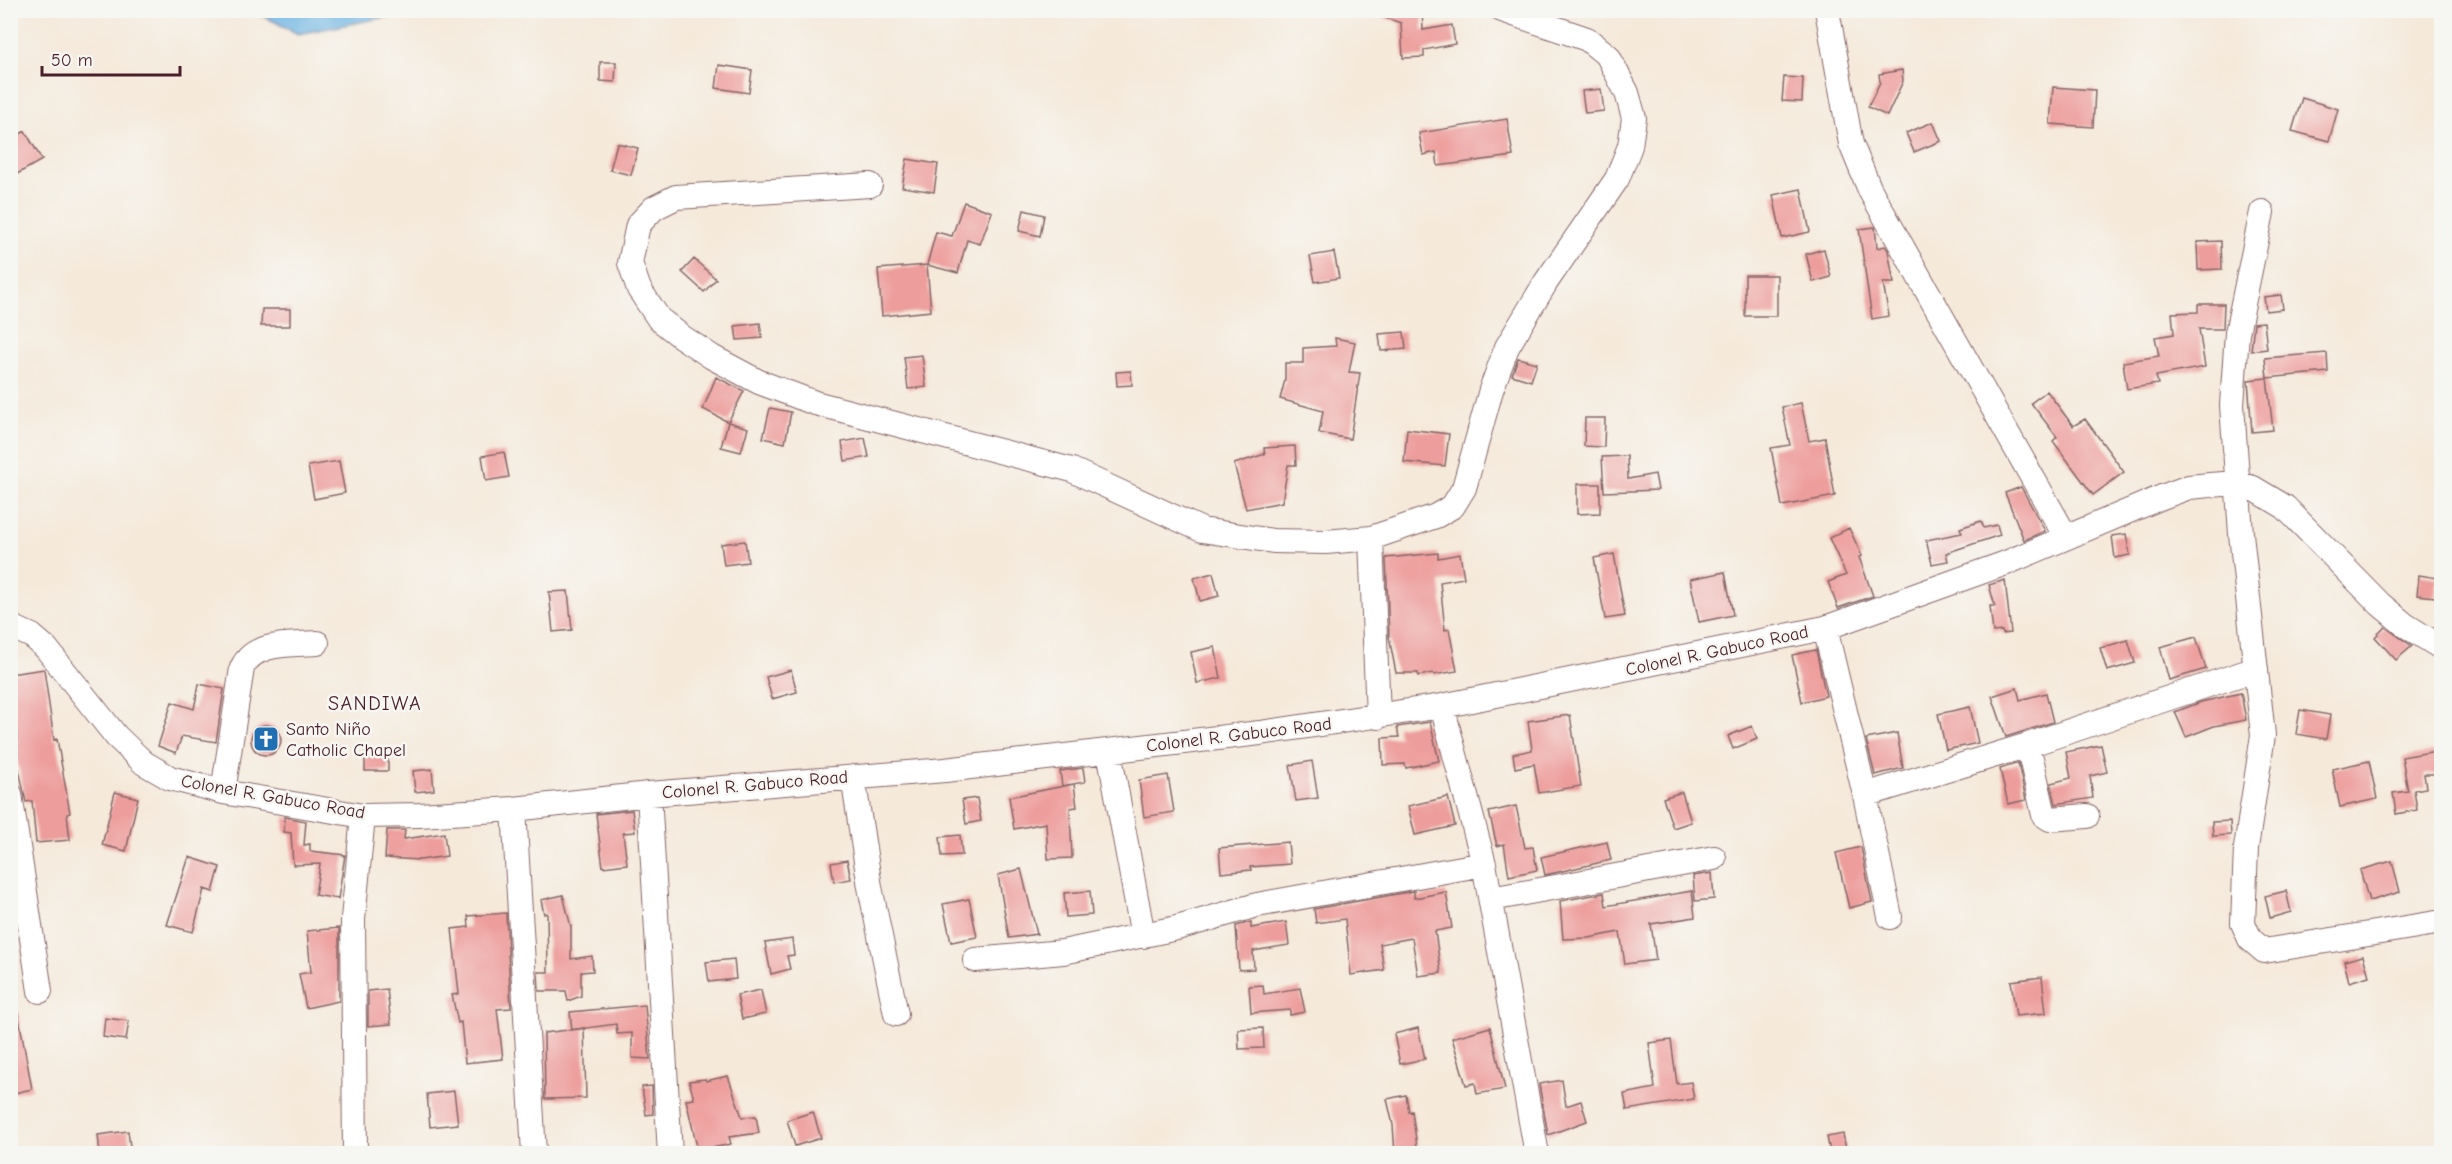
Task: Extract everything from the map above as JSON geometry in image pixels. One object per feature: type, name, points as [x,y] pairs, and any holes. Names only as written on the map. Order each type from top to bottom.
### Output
[{"type":"street","points":[[870,185],[676,197],[654,208],[638,225],[630,263],[639,289],[659,319],[712,357],[759,382],[815,403],[1072,470],[1202,530],[1273,541],[1326,542],[1371,538],[1436,516],[1453,506],[1464,488],[1491,390],[1507,347],[1546,282],[1617,180],[1630,146],[1634,118],[1627,93],[1608,56],[1587,39],[1502,10]]},
{"type":"street","points":[[1827,10],[1851,144],[1870,190],[2066,537]]},
{"type":"street","points":[[2262,212],[2237,333],[2232,405],[2237,483],[2263,735],[2246,848],[2243,923],[2250,939],[2264,951],[2442,922]]},
{"type":"street","name":"Colonel R. Gabuco Road","points":[[10,626],[32,636],[46,648],[116,736],[144,763],[170,778],[223,792],[363,816],[419,815],[513,808],[649,794],[945,770],[1378,717],[1442,706],[1825,628],[1978,574],[2189,487],[2237,483],[2253,488],[2285,507],[2380,604],[2405,625],[2442,648]]},
{"type":"street","points":[[1371,538],[1378,717]]},
{"type":"street","points":[[1825,628],[1865,795],[1890,917]]},
{"type":"street","points":[[223,792],[242,668],[246,657],[261,649],[317,643]]},
{"type":"street","points":[[1865,795],[2028,745],[2256,669]]},
{"type":"street","points":[[1442,706],[1484,864],[1537,1154]]},
{"type":"street","points":[[2028,745],[2044,815],[2050,819],[2087,816]]},
{"type":"street","points":[[1109,751],[1143,936]]},
{"type":"street","points":[[853,777],[870,887],[896,1014]]},
{"type":"street","points":[[10,794],[40,991]]},
{"type":"street","points":[[649,794],[670,1154]]},
{"type":"street","points":[[513,808],[534,1154]]},
{"type":"street","points":[[355,1154],[353,919],[363,816]]},
{"type":"street","points":[[1491,899],[1714,858]]},
{"type":"street","points":[[975,960],[1063,952],[1143,936],[1257,905],[1484,864]]},
{"type":"water","points":[[254,11],[418,11],[298,34]]},
{"type":"building","points":[[1373,10],[1422,10],[1423,30],[1452,25],[1455,44],[1424,50],[1424,57],[1403,58],[1401,23],[1373,14]]},
{"type":"building","points":[[600,62],[616,62],[615,82],[600,81]]},
{"type":"building","points":[[719,65],[752,70],[749,93],[716,88]]},
{"type":"building","points":[[1902,70],[1903,81],[1887,116],[1868,107],[1880,82],[1879,74]]},
{"type":"building","points":[[1784,77],[1803,78],[1802,102],[1782,101]]},
{"type":"building","points":[[2053,87],[2095,90],[2093,127],[2050,124]]},
{"type":"building","points":[[1601,89],[1604,111],[1585,113],[1582,91]]},
{"type":"building","points":[[2302,98],[2338,109],[2329,141],[2292,131]]},
{"type":"building","points":[[1507,119],[1513,156],[1438,166],[1436,152],[1423,155],[1419,133]]},
{"type":"building","points":[[1933,122],[1941,141],[1914,152],[1906,133]]},
{"type":"building","points":[[25,131],[42,160],[10,178],[10,140]]},
{"type":"building","points":[[617,143],[638,148],[631,175],[610,170]]},
{"type":"building","points":[[907,159],[938,164],[934,192],[902,187]]},
{"type":"building","points":[[1801,189],[1810,232],[1782,238],[1773,195]]},
{"type":"building","points":[[964,202],[992,212],[980,244],[967,240],[958,273],[927,265],[936,232],[952,236]]},
{"type":"building","points":[[1024,210],[1044,215],[1040,236],[1019,231]]},
{"type":"building","points":[[1875,227],[1877,248],[1885,246],[1888,250],[1894,283],[1883,283],[1889,316],[1872,319],[1859,229]]},
{"type":"building","points":[[2221,241],[2222,269],[2198,270],[2197,242]]},
{"type":"building","points":[[1824,249],[1831,277],[1813,282],[1806,254]]},
{"type":"building","points":[[1334,252],[1339,278],[1315,282],[1310,256]]},
{"type":"building","points":[[694,259],[716,279],[704,292],[682,272]]},
{"type":"building","points":[[927,265],[931,311],[882,316],[878,269]]},
{"type":"building","points":[[1745,275],[1777,275],[1777,316],[1745,316]]},
{"type":"building","points":[[2281,295],[2283,309],[2266,311],[2264,297]]},
{"type":"building","points":[[2198,304],[2224,304],[2223,329],[2199,329],[2205,367],[2156,376],[2158,384],[2127,389],[2123,362],[2159,356],[2155,337],[2174,334],[2172,313],[2198,312]]},
{"type":"building","points":[[262,309],[290,309],[290,326],[261,326]]},
{"type":"building","points":[[2264,322],[2267,349],[2251,351],[2254,323]]},
{"type":"building","points":[[760,323],[762,338],[737,340],[735,326]]},
{"type":"building","points":[[1404,332],[1406,349],[1381,351],[1379,334]]},
{"type":"building","points":[[1335,338],[1355,342],[1349,372],[1360,373],[1350,439],[1319,433],[1323,411],[1280,399],[1285,380],[1285,363],[1303,363],[1303,348],[1336,346]]},
{"type":"building","points":[[2327,353],[2328,372],[2267,378],[2265,358]]},
{"type":"building","points":[[922,355],[926,387],[908,389],[904,357]]},
{"type":"building","points":[[1518,358],[1537,363],[1531,381],[1512,375]]},
{"type":"building","points":[[1131,371],[1132,385],[1117,386],[1116,372]]},
{"type":"building","points":[[716,377],[744,391],[728,422],[703,409]]},
{"type":"building","points":[[2267,378],[2273,430],[2252,432],[2248,380]]},
{"type":"building","points":[[2047,391],[2073,426],[2085,419],[2124,472],[2093,495],[2053,441],[2057,437],[2031,403]]},
{"type":"building","points":[[1801,403],[1809,441],[1825,438],[1835,496],[1782,506],[1771,448],[1790,445],[1782,407]]},
{"type":"building","points":[[770,408],[791,412],[785,443],[763,438]]},
{"type":"building","points":[[1585,418],[1605,418],[1604,447],[1584,446]]},
{"type":"building","points":[[728,422],[748,428],[741,452],[721,447]]},
{"type":"building","points":[[1407,429],[1449,434],[1445,466],[1404,462]]},
{"type":"building","points":[[865,438],[869,457],[845,461],[842,442]]},
{"type":"building","points":[[1295,446],[1296,465],[1288,465],[1282,502],[1246,509],[1234,464],[1265,454],[1264,448]]},
{"type":"building","points":[[504,452],[509,477],[486,481],[482,456]]},
{"type":"building","points":[[1627,456],[1628,479],[1655,474],[1658,490],[1604,492],[1602,457]]},
{"type":"building","points":[[339,461],[345,493],[314,499],[308,466]]},
{"type":"building","points":[[1577,484],[1600,484],[1600,513],[1577,514]]},
{"type":"building","points":[[2021,487],[2045,531],[2024,540],[2005,493]]},
{"type":"building","points":[[1981,521],[1984,528],[1997,525],[2000,535],[1946,553],[1948,561],[1932,564],[1926,540],[1962,533],[1960,528]]},
{"type":"building","points":[[1849,528],[1862,556],[1859,557],[1873,596],[1838,608],[1828,582],[1846,575],[1829,538]]},
{"type":"building","points":[[2126,534],[2130,555],[2115,558],[2112,536]]},
{"type":"building","points":[[745,541],[748,562],[724,565],[721,544]]},
{"type":"building","points":[[1438,553],[1438,558],[1460,554],[1464,578],[1440,582],[1445,630],[1449,629],[1457,671],[1418,676],[1418,673],[1396,673],[1389,637],[1386,558]]},
{"type":"building","points":[[1614,554],[1625,616],[1605,619],[1594,558]]},
{"type":"building","points":[[1725,572],[1733,615],[1699,622],[1690,579]]},
{"type":"building","points":[[1213,573],[1219,596],[1200,601],[1194,578]]},
{"type":"building","points":[[2419,575],[2438,578],[2435,597],[2417,595]]},
{"type":"building","points":[[2005,580],[2011,633],[2003,634],[2002,631],[1993,632],[1990,606],[1995,606],[1989,585]]},
{"type":"building","points":[[568,591],[572,630],[553,632],[549,592]]},
{"type":"building","points":[[2385,627],[2412,646],[2396,660],[2375,637]]},
{"type":"building","points":[[2196,637],[2206,669],[2169,680],[2160,647]]},
{"type":"building","points":[[2128,640],[2135,663],[2107,671],[2100,648]]},
{"type":"building","points":[[1215,647],[1221,678],[1197,683],[1191,652]]},
{"type":"building","points":[[1816,650],[1826,696],[1802,702],[1792,655]]},
{"type":"building","points":[[44,669],[54,740],[57,739],[70,813],[67,814],[70,840],[36,843],[32,801],[26,802],[14,747],[18,746],[10,674]]},
{"type":"building","points":[[791,670],[797,692],[772,699],[766,677]]},
{"type":"building","points":[[199,684],[224,689],[216,742],[182,736],[176,753],[158,746],[172,702],[194,709]]},
{"type":"building","points":[[2017,688],[2020,700],[2046,693],[2053,722],[2006,737],[1992,696]]},
{"type":"building","points":[[2241,693],[2246,720],[2214,726],[2186,737],[2175,712],[2201,702]]},
{"type":"building","points":[[1970,707],[1978,743],[1946,750],[1938,714]]},
{"type":"building","points":[[2300,710],[2330,715],[2326,739],[2296,734]]},
{"type":"building","points":[[1570,715],[1581,786],[1539,793],[1534,764],[1515,768],[1513,754],[1532,750],[1528,721]]},
{"type":"building","points":[[1430,722],[1439,761],[1406,768],[1405,764],[1383,765],[1382,738],[1399,737],[1397,727]]},
{"type":"building","name":"Santo Niño Catholic Chapel","points":[[266,725],[276,730],[281,740],[276,750],[266,755],[256,750],[251,740],[256,730]]},
{"type":"building","points":[[1752,726],[1757,739],[1733,749],[1728,736]]},
{"type":"building","points":[[1897,733],[1903,768],[1875,775],[1866,739]]},
{"type":"building","points":[[2101,745],[2107,772],[2090,776],[2093,798],[2056,804],[2051,783],[2071,778],[2066,752]]},
{"type":"building","points":[[2442,750],[2442,774],[2424,774],[2426,788],[2414,790],[2417,810],[2396,814],[2393,793],[2408,791],[2402,757]]},
{"type":"building","points":[[365,753],[388,753],[388,771],[365,771]]},
{"type":"building","points":[[1312,761],[1318,798],[1296,801],[1290,765]]},
{"type":"building","points":[[2369,761],[2377,799],[2340,807],[2332,769]]},
{"type":"building","points":[[2018,763],[2026,800],[2008,804],[2000,769]]},
{"type":"building","points":[[1083,768],[1085,782],[1062,786],[1060,771]]},
{"type":"building","points":[[432,769],[434,790],[415,792],[413,771]]},
{"type":"building","points":[[1168,775],[1174,812],[1144,817],[1139,780]]},
{"type":"building","points":[[1074,784],[1077,807],[1070,808],[1072,858],[1048,859],[1046,823],[1014,829],[1009,797]]},
{"type":"building","points":[[115,792],[138,798],[126,851],[102,845]]},
{"type":"building","points":[[1682,792],[1691,822],[1673,828],[1663,798]]},
{"type":"building","points":[[1448,797],[1455,826],[1415,835],[1408,806]]},
{"type":"building","points":[[977,798],[981,821],[966,824],[962,800]]},
{"type":"building","points":[[1516,806],[1525,848],[1533,847],[1537,870],[1509,876],[1504,844],[1497,846],[1489,812]]},
{"type":"building","points":[[632,810],[635,832],[623,833],[627,864],[603,867],[596,814]]},
{"type":"building","points":[[285,817],[306,821],[304,845],[310,844],[310,851],[345,855],[338,899],[315,895],[320,864],[293,865],[291,833],[284,832]]},
{"type":"building","points":[[2230,821],[2231,835],[2213,836],[2212,822]]},
{"type":"building","points":[[387,830],[405,830],[404,839],[444,833],[447,856],[420,860],[385,858]]},
{"type":"building","points":[[960,835],[962,855],[942,856],[940,837]]},
{"type":"building","points":[[1288,842],[1290,864],[1250,867],[1251,870],[1221,873],[1219,848]]},
{"type":"building","points":[[1607,842],[1611,860],[1545,875],[1541,857]]},
{"type":"building","points":[[1861,847],[1872,902],[1849,908],[1836,853]]},
{"type":"building","points":[[189,857],[220,867],[213,892],[204,889],[193,932],[167,925]]},
{"type":"building","points":[[847,860],[851,879],[834,882],[831,863]]},
{"type":"building","points":[[2392,861],[2400,892],[2369,901],[2360,870]]},
{"type":"building","points":[[1021,869],[1037,934],[1009,938],[998,875]]},
{"type":"building","points":[[1712,873],[1714,899],[1695,901],[1693,876]]},
{"type":"building","points":[[1090,891],[1092,915],[1066,917],[1064,893]]},
{"type":"building","points":[[1414,891],[1414,898],[1446,892],[1452,928],[1435,931],[1441,973],[1418,976],[1412,938],[1380,944],[1384,970],[1351,975],[1345,919],[1316,923],[1314,909]]},
{"type":"building","points":[[1692,891],[1695,917],[1651,924],[1656,960],[1625,964],[1620,932],[1589,938],[1563,939],[1560,901],[1604,893],[1606,906]]},
{"type":"building","points":[[2286,891],[2291,912],[2270,918],[2265,896]]},
{"type":"building","points":[[563,895],[571,927],[571,959],[592,956],[593,971],[581,972],[581,996],[568,1001],[566,991],[539,991],[538,972],[548,972],[547,913],[544,914],[541,900]]},
{"type":"building","points":[[969,899],[977,937],[951,942],[943,904]]},
{"type":"building","points":[[506,913],[511,1008],[497,1009],[503,1059],[465,1063],[461,1022],[458,1023],[452,995],[459,994],[452,929],[469,927],[468,916]]},
{"type":"building","points":[[1251,922],[1251,928],[1286,922],[1289,945],[1253,951],[1254,969],[1239,970],[1236,926]]},
{"type":"building","points":[[339,928],[339,1001],[306,1008],[299,974],[311,972],[307,931]]},
{"type":"building","points":[[792,939],[794,955],[787,956],[790,969],[771,974],[765,943]]},
{"type":"building","points":[[2363,956],[2369,976],[2349,982],[2344,961]]},
{"type":"building","points":[[734,959],[736,979],[709,982],[706,962]]},
{"type":"building","points":[[2042,977],[2046,1013],[2016,1016],[2011,981]]},
{"type":"building","points":[[1263,985],[1264,994],[1300,988],[1305,1012],[1290,1015],[1290,1010],[1251,1013],[1249,986]]},
{"type":"building","points":[[387,989],[391,1024],[368,1026],[368,991]]},
{"type":"building","points":[[761,990],[766,1014],[742,1019],[737,995]]},
{"type":"building","points":[[645,1005],[650,1059],[632,1058],[632,1033],[617,1034],[616,1024],[572,1030],[570,1012]]},
{"type":"building","points":[[18,1013],[32,1089],[10,1094],[10,1014]]},
{"type":"building","points":[[105,1018],[129,1021],[126,1040],[103,1037]]},
{"type":"building","points":[[1490,1027],[1505,1089],[1477,1094],[1475,1083],[1466,1085],[1452,1038]]},
{"type":"building","points":[[584,1028],[586,1098],[545,1099],[544,1033]]},
{"type":"building","points":[[1263,1028],[1264,1048],[1239,1049],[1238,1029]]},
{"type":"building","points":[[1418,1028],[1425,1059],[1400,1064],[1394,1034]]},
{"type":"building","points":[[1671,1040],[1677,1084],[1691,1082],[1694,1099],[1627,1110],[1624,1094],[1655,1088],[1649,1043]]},
{"type":"building","points":[[728,1076],[742,1117],[756,1116],[759,1133],[729,1137],[731,1144],[698,1151],[686,1100],[694,1099],[689,1081],[705,1079],[706,1081]]},
{"type":"building","points":[[1562,1080],[1566,1106],[1581,1101],[1587,1121],[1548,1135],[1539,1084]]},
{"type":"building","points":[[652,1086],[653,1114],[646,1115],[642,1087]]},
{"type":"building","points":[[454,1091],[458,1124],[430,1127],[427,1094]]},
{"type":"building","points":[[1406,1095],[1409,1112],[1412,1111],[1418,1154],[1395,1154],[1393,1125],[1387,1099]]},
{"type":"building","points":[[813,1112],[821,1138],[795,1146],[787,1120]]},
{"type":"building","points":[[128,1131],[131,1154],[100,1154],[98,1135]]},
{"type":"building","points":[[1843,1134],[1846,1149],[1830,1152],[1827,1137]]},
{"type":"place","name":"Santo Niño Catholic Chapel","points":[[266,739]]},
{"type":"district","name":"SANDIWA","points":[[375,703]]}]
